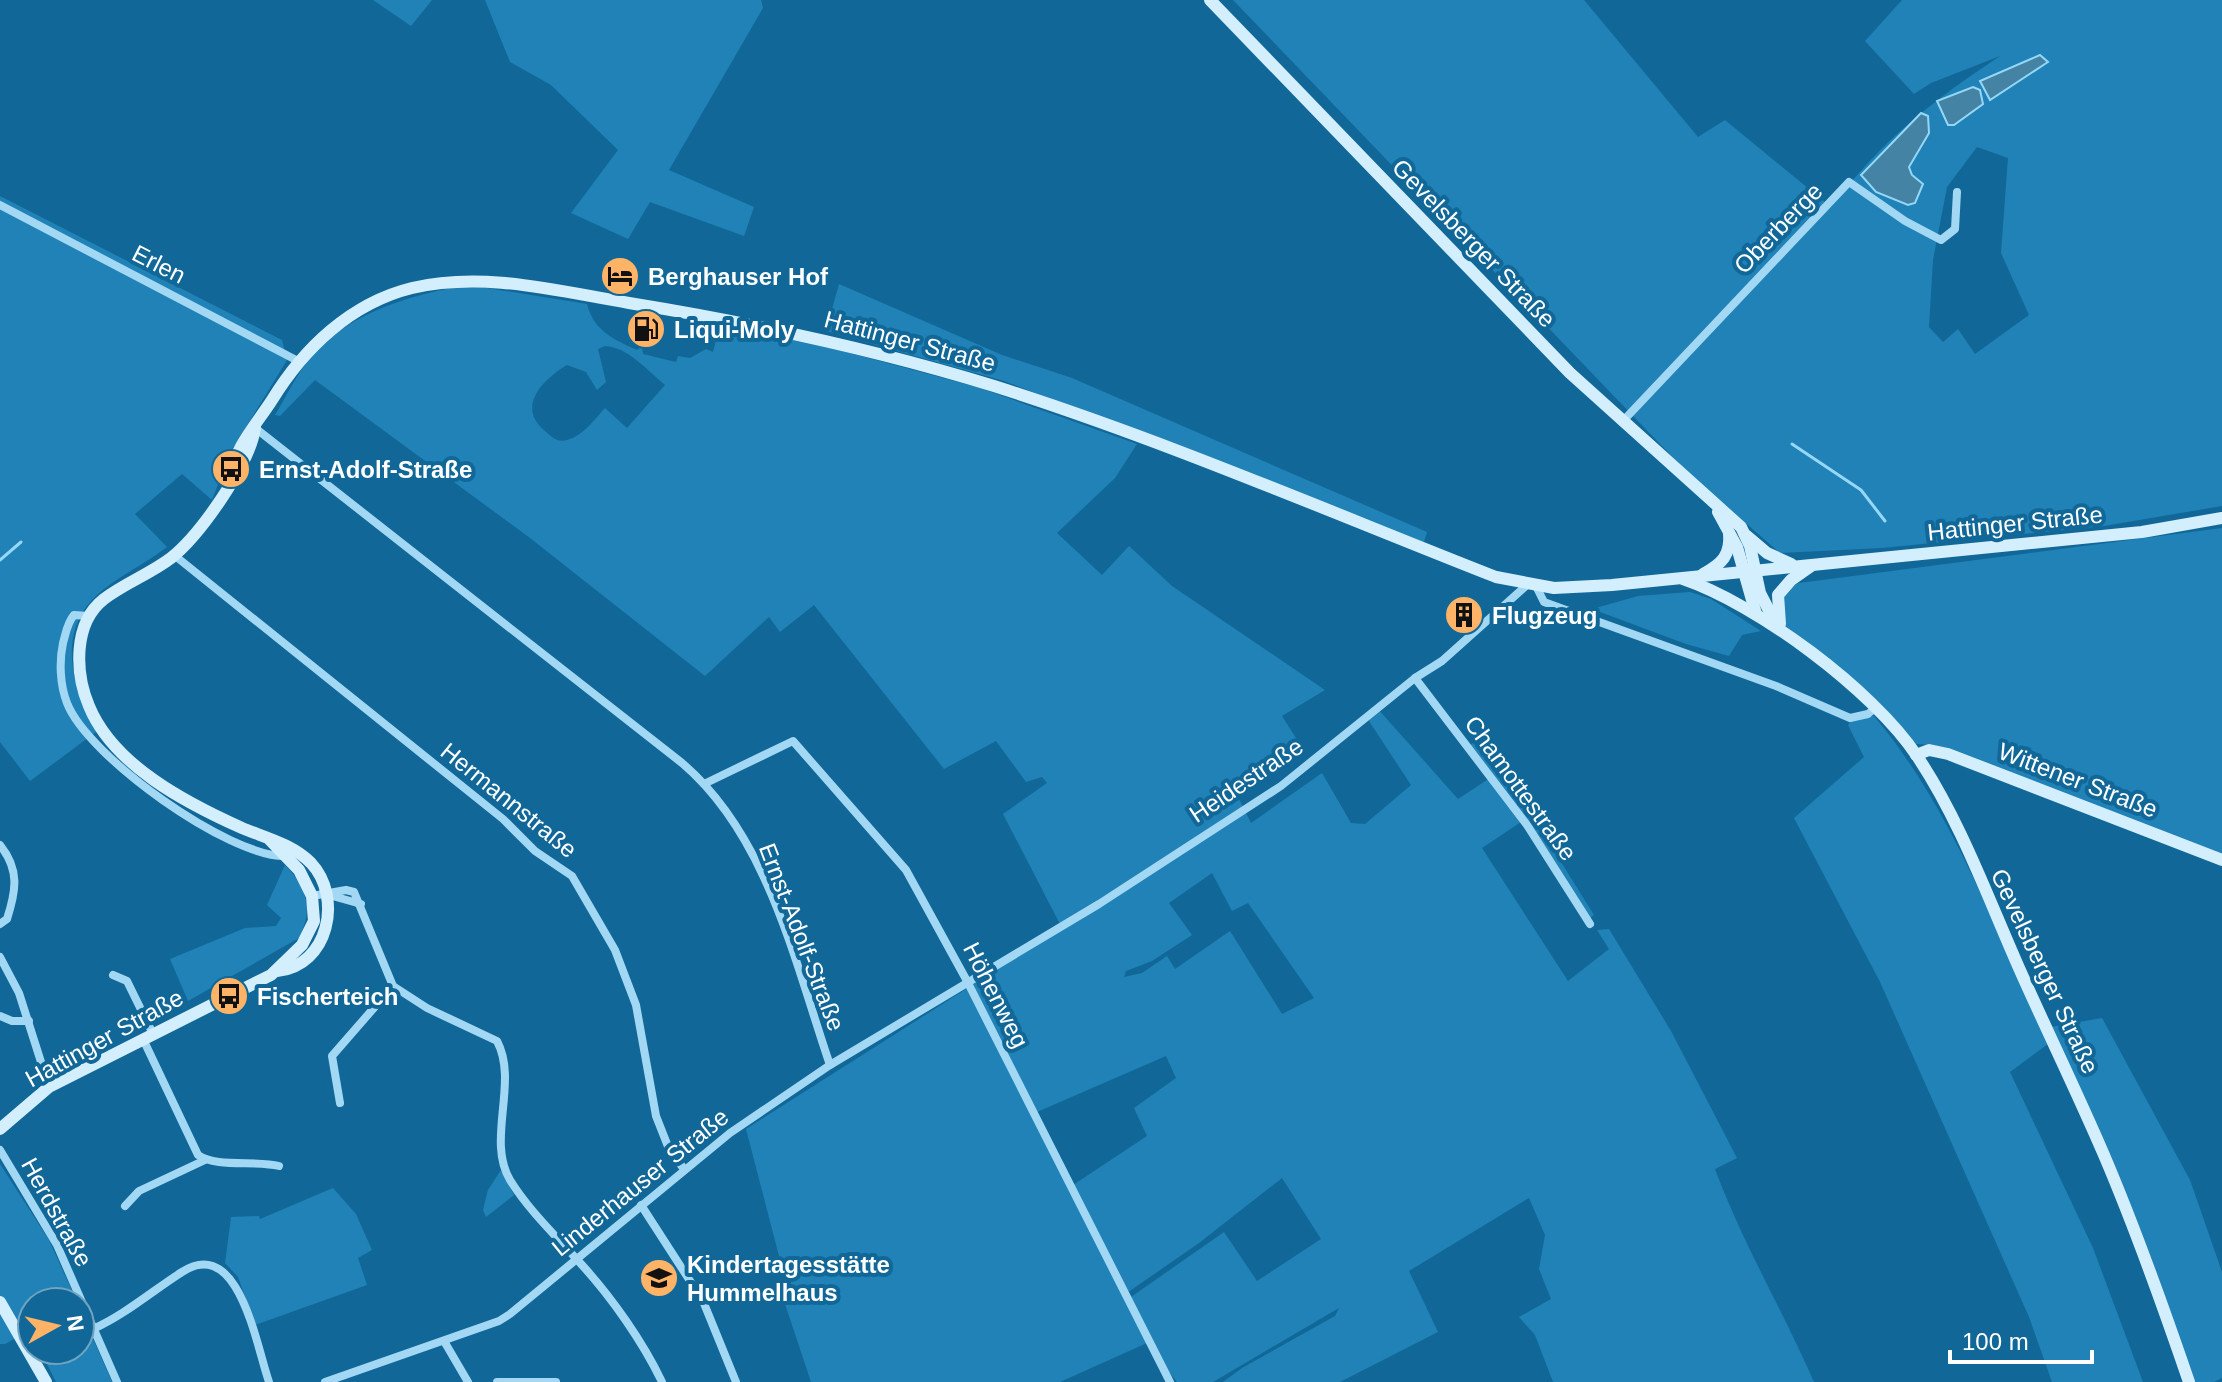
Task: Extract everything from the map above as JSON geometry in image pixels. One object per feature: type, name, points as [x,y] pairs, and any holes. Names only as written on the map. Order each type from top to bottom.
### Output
[{"type":"main road","name":"Gevelsberger Straße","points":[[1210,0],[1550,352],[1746,535],[1748,571],[1757,617]]},
{"type":"main road","name":"Hattinger Straße","points":[[89,616],[106,598],[174,555],[210,516],[230,480],[237,474],[251,446],[255,428],[298,361],[346,318],[372,303],[408,289],[448,281],[491,281],[677,311],[842,343],[997,387],[1496,577],[1532,586],[1573,588],[1812,565],[2142,532],[2222,518]]},
{"type":"main road","name":"Gevelsberger Straße","points":[[1715,508],[1785,636]]},
{"type":"main road","points":[[1699,576],[1722,563],[1728,555],[1729,530]]},
{"type":"main road","points":[[1746,535],[1778,560],[1798,566]]},
{"type":"main road","points":[[1785,636],[1777,615],[1778,595],[1791,580],[1812,565]]},
{"type":"main road","name":"Gevelsberger Straße","points":[[1680,578],[1709,588],[1785,636],[1875,708],[1916,755],[1965,850],[2105,1156],[2189,1382]]},
{"type":"main road","points":[[89,616],[80,649],[80,675],[88,705],[104,732],[142,768],[183,798],[270,840],[285,844],[312,865],[329,895]]},
{"type":"main road","name":"Wittener Straße","points":[[1916,755],[1929,750],[1948,754],[2222,860]]},
{"type":"main road","points":[[270,840],[299,870],[312,896]]},
{"type":"main road","name":"Hattinger Straße","points":[[0,1129],[49,1087],[277,971],[300,963],[319,941],[328,919],[329,895]]},
{"type":"main road","name":"Hattinger Straße","points":[[277,971],[309,934],[314,921],[312,896]]},
{"type":"main road","points":[[0,1302],[46,1382]]},
{"type":"street","name":"Oberberge","points":[[1622,422],[1849,182],[1941,240],[1955,229],[1957,192]]},
{"type":"street","name":"Erlen","points":[[0,205],[298,361]]},
{"type":"street","name":"Ernst-Adolf-Straße","points":[[255,428],[682,763],[704,784],[741,837],[768,888],[830,1065]]},
{"type":"street","name":"Hermannstraße","points":[[174,555],[503,819],[535,851],[572,876],[615,950],[632,989],[656,1116],[669,1149],[684,1169]]},
{"type":"street","name":"Heidestraße","points":[[967,981],[1099,904],[1281,786],[1415,678],[1442,661],[1532,586]]},
{"type":"street","name":"Hattinger Straße","points":[[1532,586],[1544,602],[1747,675],[1850,718],[1868,714],[1875,708]]},
{"type":"street","name":"Hattinger Straße","points":[[89,616],[74,615],[69,620],[62,650],[63,688],[76,720],[146,790],[229,837],[270,856],[285,856]]},
{"type":"street","name":"Chamottestraße","points":[[1415,678],[1527,825],[1590,924]]},
{"type":"street","name":"Höhenweg","points":[[704,784],[793,741],[906,870],[967,981],[1170,1382]]},
{"type":"street","points":[[0,845],[15,869],[16,883],[7,919],[0,924]]},
{"type":"street","points":[[312,896],[346,890],[354,892],[393,986],[427,1008],[497,1041],[504,1069],[506,1170],[510,1180],[634,1335],[662,1382]]},
{"type":"street","points":[[0,957],[29,1021],[49,1087]]},
{"type":"street","points":[[113,975],[127,981],[193,1150],[205,1160]]},
{"type":"street","name":"Linderhauser Straße","points":[[325,1382],[499,1321],[684,1169],[830,1065],[967,981]]},
{"type":"street","points":[[340,1103],[332,1056],[393,986]]},
{"type":"street","points":[[0,1016],[12,1021],[29,1021]]},
{"type":"street","name":"Herdstraße","points":[[0,1150],[57,1245],[75,1286]]},
{"type":"street","points":[[125,1206],[139,1191],[205,1160],[253,1160],[279,1166]]},
{"type":"street","points":[[641,1205],[698,1291],[736,1382]]},
{"type":"street","points":[[96,1328],[117,1318],[184,1270],[205,1263],[215,1264],[228,1274],[239,1292],[269,1382]]},
{"type":"street","name":"Herdstraße","points":[[96,1336],[117,1382]]},
{"type":"street","points":[[444,1341],[468,1382]]},
{"type":"street","points":[[497,1382],[556,1382]]},
{"type":"shaded area","points":[[373,0],[432,0],[411,26]]},
{"type":"shaded area","points":[[485,0],[761,0],[763,8],[669,170],[754,207],[744,236],[650,202],[628,239],[571,213],[618,150],[551,85],[510,62]]},
{"type":"shaded area","points":[[1233,0],[1584,0],[1698,137],[1725,120],[1831,207],[1869,162],[1909,124],[2000,56],[1931,83],[1914,94],[1865,41],[1902,0],[2222,0],[2222,506],[2104,526],[1882,548],[1780,553],[1686,471]],"holes":[[[1977,147],[2008,158],[2001,253],[2029,315],[1975,354],[1958,329],[1943,342],[1929,327],[1933,260],[1947,187]]]},
{"type":"shaded area","points":[[2040,55],[2048,62],[1990,100],[1980,81]]},
{"type":"shaded area","points":[[1973,87],[1980,90],[1983,104],[1954,125],[1948,125],[1937,101]]},
{"type":"shaded area","points":[[1921,113],[1928,116],[1929,133],[1909,167],[1912,175],[1923,184],[1915,203],[1908,205],[1876,192],[1861,175]]},
{"type":"shaded area","points":[[0,196],[282,340],[287,360],[229,455],[212,500],[182,474],[135,514],[167,547],[100,592],[81,615],[74,631],[72,648],[76,683],[96,732],[30,781],[0,742]]},
{"type":"shaded area","points":[[839,284],[1002,355],[1072,378],[1427,532],[1424,542],[1004,381],[826,331]]},
{"type":"shaded area","points":[[456,287],[487,288],[587,304],[594,321],[612,338],[637,350],[642,346],[643,354],[676,362],[678,356],[690,358],[706,349],[713,352],[720,325],[798,339],[977,387],[1137,444],[1115,478],[1057,533],[1102,575],[1129,546],[1172,586],[1325,690],[1282,716],[1301,746],[1233,787],[1251,823],[1322,773],[1351,823],[1365,824],[1411,785],[1367,718],[1378,709],[1458,799],[1490,778],[1521,822],[1482,848],[1568,981],[1609,949],[1597,930],[1609,929],[1671,1031],[1737,1158],[1715,1169],[1814,1382],[1553,1382],[1535,1335],[1519,1317],[1551,1299],[1539,1269],[1545,1235],[1529,1198],[1409,1271],[1438,1332],[1340,1382],[1223,1382],[1242,1368],[1335,1316],[1339,1308],[1213,1382],[1177,1382],[1165,1367],[1131,1297],[1224,1232],[1257,1281],[1321,1239],[1282,1178],[1199,1243],[1124,1295],[1147,1343],[1060,1382],[811,1382],[780,1289],[791,1283],[779,1256],[746,1129],[1062,928],[1003,814],[1047,783],[1042,777],[1026,782],[996,741],[944,769],[814,605],[780,632],[769,617],[705,676],[530,538],[315,380],[280,416],[275,415],[303,367],[338,332],[375,311]],"holes":[[[605,346],[630,355],[665,385],[627,428],[605,408],[578,435],[563,441],[555,439],[537,422],[533,413],[536,395],[549,378],[567,365],[586,372],[597,390],[606,382],[598,349]],[[1212,873],[1232,911],[1248,903],[1314,998],[1282,1014],[1230,931],[1175,969],[1167,956],[1142,973],[1124,977],[1126,971],[1152,961],[1192,935],[1169,903]],[[1166,1056],[1176,1078],[1134,1108],[1147,1136],[1073,1185],[1037,1112]]]},
{"type":"shaded area","points":[[2222,528],[2222,857],[1933,745],[1916,744],[1878,701],[1787,629],[1782,615],[1784,596],[1799,583]]},
{"type":"shaded area","points":[[1690,592],[1711,599],[1761,631],[1742,635],[1729,656],[1686,644],[1592,609],[1638,596]]},
{"type":"shaded area","points":[[1874,716],[1928,792],[1950,832],[2048,1044],[2010,1072],[2093,1248],[2143,1382],[2052,1382],[2029,1317],[1880,982],[1794,818],[1864,757],[1848,725],[1851,720]]},
{"type":"shaded area","points":[[1481,736],[1485,741],[1480,746],[1536,822],[1594,915],[1590,918],[1470,745]]},
{"type":"shaded area","points":[[285,865],[299,882],[306,899],[306,917],[299,938],[188,1001],[170,959],[245,928],[276,926],[281,918],[267,905]]},
{"type":"shaded area","points":[[2102,1018],[2190,1180],[2222,1272],[2222,1378],[2214,1382],[2194,1382],[2050,1027]]},
{"type":"shaded area","points":[[0,1164],[49,1240],[70,1286],[16,1286],[16,1338],[0,1344]]},
{"type":"shaded area","points":[[501,1170],[514,1195],[486,1217],[483,1210],[488,1190]]},
{"type":"shaded area","points":[[333,1188],[356,1214],[372,1250],[358,1258],[367,1285],[255,1325],[238,1277],[225,1263],[231,1217],[259,1216],[260,1219]]},
{"type":"shaded area","points":[[96,1346],[112,1382],[56,1382],[48,1366],[96,1366]]},
{"type":"waterway","points":[[1792,444],[1861,490],[1885,521]]},
{"type":"waterway","points":[[0,560],[21,542]]},
{"type":"place","name":"Berghauser Hof","points":[[620,276]]},
{"type":"place","name":"Liqui-Moly","points":[[646,329]]},
{"type":"place","name":"Ernst-Adolf-Straße","points":[[231,469]]},
{"type":"place","name":"Flugzeug","points":[[1464,615]]},
{"type":"place","name":"Fischerteich","points":[[229,996]]},
{"type":"place","name":"Kindertagesstätte Hummelhaus","points":[[659,1278]]}]
